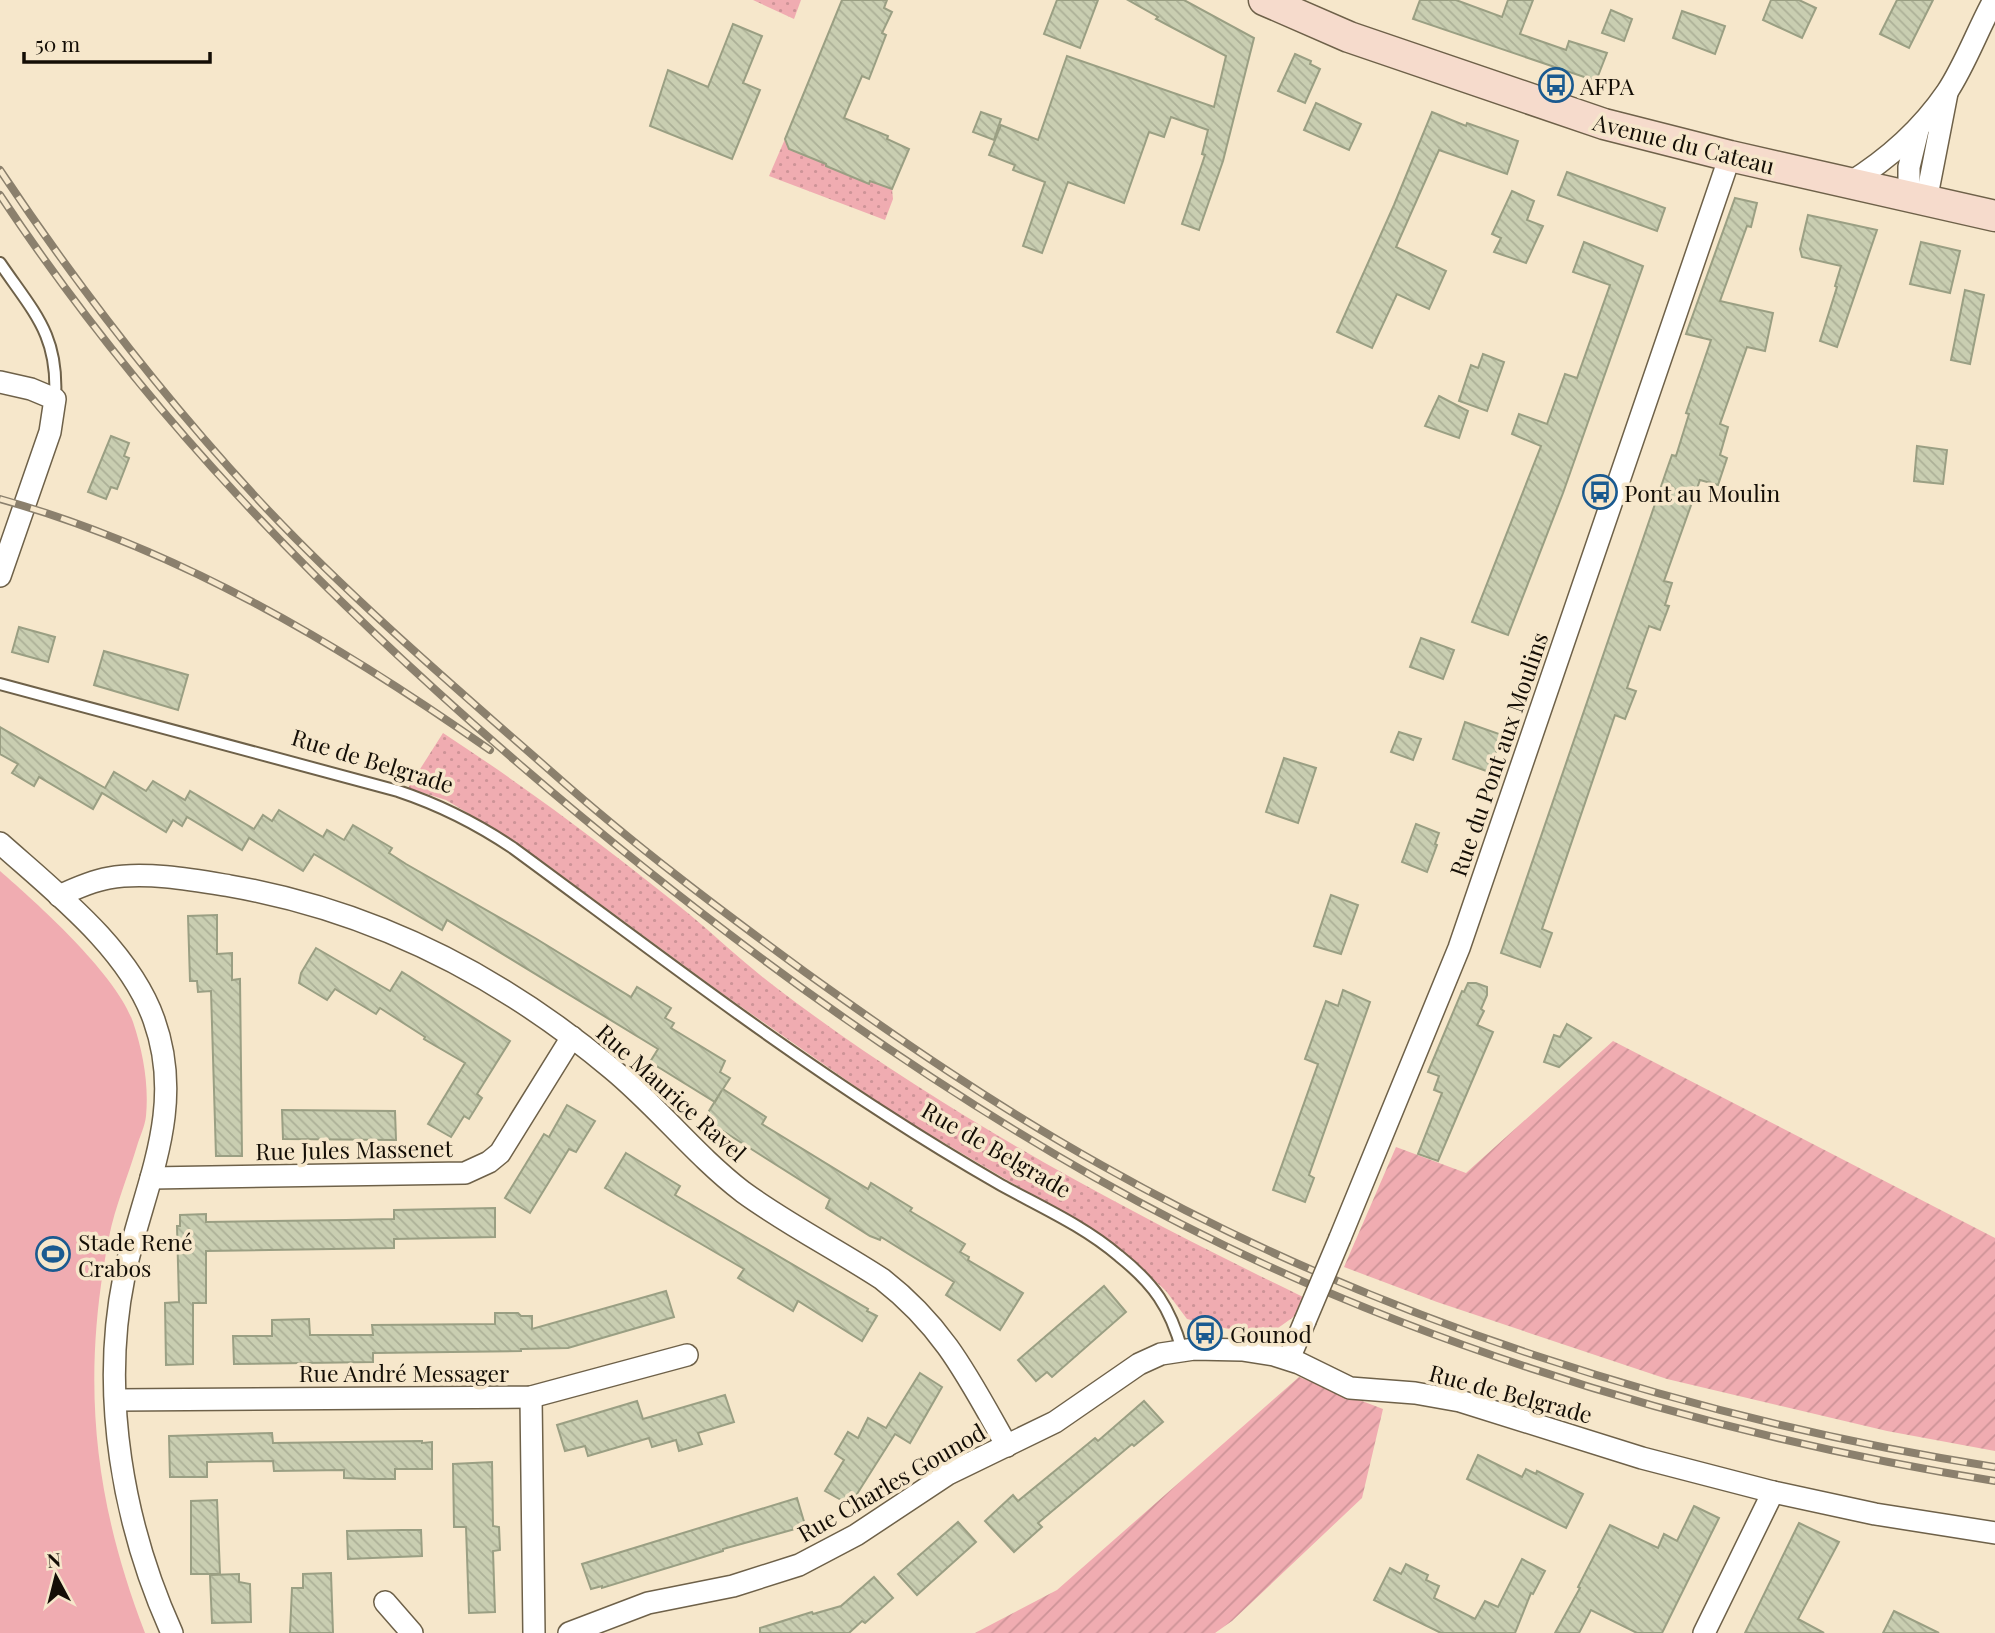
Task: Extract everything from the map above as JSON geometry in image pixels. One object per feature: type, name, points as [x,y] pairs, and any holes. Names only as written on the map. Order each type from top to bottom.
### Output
[{"type":"main road","name":"Avenue du Cateau","points":[[1264,0],[1339,33],[1604,124],[1848,184],[1995,216]]},
{"type":"street","points":[[1917,199],[1948,91],[1993,0]]},
{"type":"street","points":[[1848,184],[1877,166],[1920,124],[1948,91]]},
{"type":"street","points":[[1917,199],[1912,153],[1920,124]]},
{"type":"street","name":"Rue du Pont aux Moulins","points":[[1289,1359],[1459,948],[1730,156]]},
{"type":"street","points":[[0,382],[31,389],[55,399],[50,432],[0,576]]},
{"type":"street","points":[[0,843],[60,895],[125,967],[146,999],[164,1056],[167,1091],[163,1131],[135,1233],[120,1303],[116,1350],[121,1454],[136,1536],[151,1582],[173,1633]]},
{"type":"street","name":"Rue Maurice Ravel","points":[[60,895],[111,877],[142,876],[217,884],[306,903],[393,933],[448,959],[514,996],[572,1037],[629,1084],[702,1157],[743,1192],[882,1279],[914,1305],[940,1334],[958,1360],[1007,1446]]},
{"type":"street","name":"Rue Jules Massenet","points":[[151,1178],[465,1174],[500,1153],[572,1037]]},
{"type":"street","name":"Rue de Belgrade","points":[[1182,1350],[1242,1350],[1289,1359],[1350,1388],[1415,1393],[1460,1401],[1667,1465],[1773,1492],[1875,1514],[1995,1533]]},
{"type":"street","name":"Rue Charles Gounod","points":[[569,1633],[648,1604],[733,1586],[799,1564],[848,1540],[948,1474],[1055,1422],[1139,1364],[1161,1354],[1182,1350]]},
{"type":"street","name":"Rue André Messager","points":[[117,1400],[531,1397],[687,1355]]},
{"type":"street","points":[[531,1397],[534,1633]]},
{"type":"street","points":[[1704,1633],[1773,1492]]},
{"type":"street","points":[[385,1602],[412,1633]]},
{"type":"lane","points":[[0,263],[42,324],[49,341],[55,368],[55,399]]},
{"type":"lane","name":"Rue de Belgrade","points":[[0,684],[398,791],[439,805],[475,823],[821,1072],[976,1170],[1066,1219],[1105,1244],[1147,1282],[1167,1308],[1173,1318],[1182,1350]]},
{"type":"shaded area","points":[[753,0],[801,0],[794,19]]},
{"type":"shaded area","points":[[785,139],[789,149],[868,183],[870,181],[892,189],[893,199],[885,220],[769,176]]},
{"type":"shaded area","points":[[443,733],[569,820],[689,914],[767,980],[903,1077],[1034,1157],[1101,1194],[1305,1298],[1302,1309],[1271,1333],[1258,1336],[1187,1319],[1166,1291],[1137,1264],[1083,1225],[892,1112],[720,992],[542,861],[481,821],[446,800],[408,788]]},
{"type":"shaded area","name":"Stade René Crabos","points":[[0,871],[75,941],[111,983],[133,1022],[142,1056],[147,1092],[146,1116],[109,1237],[100,1290],[94,1390],[103,1486],[127,1583],[145,1633],[0,1633]]},
{"type":"shaded area","points":[[1613,1041],[1995,1238],[1995,1451],[1887,1431],[1667,1379],[1437,1302],[1344,1267],[1396,1147],[1466,1173]]},
{"type":"shaded area","points":[[1299,1377],[1383,1409],[1362,1498],[1232,1621],[1215,1633],[975,1633],[1057,1590]]},
{"type":"building","points":[[842,0],[887,0],[884,8],[892,12],[882,33],[886,35],[869,79],[862,76],[844,118],[888,136],[887,139],[909,149],[892,189],[870,181],[869,184],[789,149],[785,139]]},
{"type":"building","points":[[1057,0],[1098,0],[1080,48],[1044,34]]},
{"type":"building","points":[[1128,0],[1184,0],[1254,38],[1223,161],[1199,230],[1182,224],[1205,155],[1202,154],[1208,130],[1171,117],[1164,137],[1149,132],[1124,203],[1068,182],[1042,253],[1023,246],[1045,182],[1013,170],[1015,165],[989,155],[1001,125],[1038,140],[1067,56],[1214,107],[1226,56],[1156,19],[1158,17]]},
{"type":"building","points":[[1420,0],[1456,0],[1502,17],[1508,0],[1533,0],[1520,34],[1566,50],[1569,41],[1607,53],[1596,81],[1413,19]]},
{"type":"building","points":[[1771,0],[1799,0],[1816,8],[1802,38],[1763,20]]},
{"type":"building","points":[[1897,0],[1933,0],[1909,48],[1880,34]]},
{"type":"building","points":[[1611,10],[1632,19],[1624,41],[1602,33]]},
{"type":"building","points":[[1682,11],[1725,26],[1715,54],[1673,38]]},
{"type":"building","points":[[733,24],[762,36],[743,83],[760,90],[732,159],[650,126],[668,70],[708,87]]},
{"type":"building","points":[[1295,54],[1311,61],[1310,64],[1320,69],[1305,103],[1278,91]]},
{"type":"building","points":[[1316,103],[1361,124],[1349,150],[1304,130]]},
{"type":"building","points":[[981,112],[1001,119],[994,140],[973,132]]},
{"type":"building","points":[[1432,112],[1466,126],[1467,123],[1518,141],[1507,174],[1439,150],[1396,247],[1446,271],[1429,309],[1397,294],[1372,348],[1337,332]]},
{"type":"building","points":[[1567,172],[1665,208],[1657,231],[1558,195]]},
{"type":"building","points":[[1512,191],[1534,201],[1527,220],[1543,226],[1526,263],[1494,252],[1501,238],[1492,234]]},
{"type":"building","points":[[1735,198],[1757,203],[1751,227],[1747,226],[1720,301],[1773,313],[1765,351],[1747,347],[1720,424],[1728,427],[1720,455],[1727,458],[1718,485],[1700,480],[1664,581],[1672,583],[1665,605],[1669,606],[1660,630],[1649,626],[1627,688],[1636,691],[1625,719],[1615,715],[1542,929],[1552,933],[1540,967],[1501,953],[1667,469],[1672,455],[1676,456],[1689,414],[1686,413],[1711,340],[1686,334]]},
{"type":"building","points":[[1808,215],[1877,230],[1837,347],[1820,341],[1841,266],[1802,257],[1800,249]]},
{"type":"building","points":[[1584,242],[1643,266],[1563,493],[1508,635],[1472,622],[1541,446],[1512,434],[1519,414],[1547,424],[1565,374],[1577,378],[1610,285],[1573,272]]},
{"type":"building","points":[[1921,242],[1960,251],[1950,293],[1910,284]]},
{"type":"building","points":[[1965,290],[1984,295],[1970,364],[1951,360]]},
{"type":"building","points":[[1483,354],[1504,362],[1487,411],[1459,401],[1471,365],[1478,368]]},
{"type":"building","points":[[1439,396],[1468,411],[1459,438],[1425,426]]},
{"type":"building","points":[[111,436],[129,443],[124,456],[129,458],[117,489],[111,487],[106,499],[88,492]]},
{"type":"building","points":[[1917,446],[1947,450],[1943,484],[1914,481]]},
{"type":"building","points":[[19,627],[55,637],[48,662],[12,652]]},
{"type":"building","points":[[1421,638],[1454,650],[1443,679],[1410,667]]},
{"type":"building","points":[[104,651],[188,675],[178,710],[94,685]]},
{"type":"building","points":[[1465,722],[1502,735],[1489,772],[1453,759]]},
{"type":"building","points":[[0,727],[105,788],[114,772],[146,791],[153,781],[185,800],[190,791],[254,829],[263,815],[272,821],[279,810],[323,837],[327,830],[344,840],[353,825],[392,848],[389,853],[406,864],[631,997],[637,987],[671,1008],[665,1018],[674,1023],[671,1028],[725,1061],[720,1072],[730,1078],[723,1089],[766,1117],[762,1124],[868,1189],[871,1183],[912,1208],[910,1211],[965,1244],[960,1252],[969,1257],[968,1260],[1023,1293],[1000,1330],[946,1295],[954,1282],[881,1237],[880,1240],[870,1236],[826,1208],[830,1199],[704,1119],[715,1102],[650,1062],[658,1049],[447,920],[442,930],[314,854],[303,871],[249,838],[242,850],[187,817],[182,826],[173,820],[166,832],[102,793],[93,809],[39,777],[34,786],[12,773],[18,764],[0,754]]},
{"type":"building","points":[[1399,732],[1421,739],[1413,760],[1391,752]]},
{"type":"building","points":[[1284,758],[1316,768],[1298,823],[1266,812]]},
{"type":"building","points":[[1416,824],[1439,833],[1427,872],[1402,862]]},
{"type":"building","points":[[1331,895],[1358,905],[1341,954],[1314,946]]},
{"type":"building","points":[[217,915],[217,954],[232,953],[232,980],[240,979],[242,1156],[216,1156],[211,991],[198,992],[197,981],[190,981],[188,916]]},
{"type":"building","points":[[316,948],[390,991],[402,972],[510,1041],[477,1094],[482,1098],[469,1119],[464,1116],[451,1137],[428,1124],[465,1063],[424,1039],[425,1037],[380,1008],[376,1014],[335,989],[327,1000],[299,983],[301,973]]},
{"type":"building","points":[[1468,983],[1487,987],[1487,995],[1481,1009],[1484,1011],[1477,1025],[1493,1032],[1438,1161],[1418,1154],[1442,1093],[1434,1090],[1439,1076],[1428,1072],[1462,991],[1464,992]]},
{"type":"building","points":[[1343,990],[1370,1002],[1309,1175],[1314,1178],[1305,1202],[1273,1190],[1318,1064],[1305,1059],[1326,1001],[1338,1006]]},
{"type":"building","points":[[1567,1024],[1591,1038],[1559,1067],[1544,1062],[1554,1035],[1560,1037]]},
{"type":"building","points":[[567,1105],[595,1121],[576,1152],[569,1149],[530,1213],[505,1198],[544,1134],[549,1137]]},
{"type":"building","points":[[282,1110],[395,1111],[396,1140],[283,1139]]},
{"type":"building","points":[[626,1153],[680,1186],[675,1195],[877,1316],[862,1341],[798,1301],[793,1311],[738,1278],[744,1269],[605,1188]]},
{"type":"building","points":[[495,1208],[495,1237],[394,1239],[394,1248],[206,1251],[206,1303],[193,1303],[193,1364],[166,1365],[165,1303],[179,1302],[177,1226],[180,1226],[180,1215],[206,1214],[206,1222],[394,1219],[394,1210]]},
{"type":"building","points":[[1104,1286],[1126,1312],[1052,1377],[1047,1372],[1036,1381],[1018,1360]]},
{"type":"building","points":[[666,1291],[674,1317],[568,1348],[373,1353],[373,1362],[234,1364],[233,1336],[272,1336],[272,1320],[309,1319],[310,1335],[373,1335],[372,1325],[495,1324],[495,1313],[518,1313],[521,1316],[532,1316],[532,1329]]},
{"type":"building","points":[[920,1373],[942,1387],[910,1443],[895,1434],[850,1505],[825,1491],[844,1460],[835,1454],[848,1432],[858,1438],[868,1418],[886,1428]]},
{"type":"building","points":[[725,1395],[734,1422],[698,1433],[702,1444],[679,1451],[676,1440],[652,1447],[649,1438],[588,1456],[585,1446],[565,1451],[557,1425],[637,1401],[643,1419]]},
{"type":"building","points":[[1144,1401],[1163,1422],[1134,1446],[1132,1444],[1038,1523],[1042,1527],[1014,1552],[985,1521],[1013,1495],[1018,1501],[1095,1438],[1098,1441]]},
{"type":"building","points":[[272,1433],[273,1443],[432,1442],[432,1469],[395,1469],[395,1479],[369,1479],[344,1478],[344,1470],[274,1471],[273,1461],[207,1462],[207,1477],[170,1477],[169,1436]]},
{"type":"building","points":[[1478,1455],[1522,1477],[1526,1469],[1536,1474],[1537,1471],[1583,1494],[1566,1528],[1467,1479]]},
{"type":"building","points":[[492,1462],[493,1526],[499,1527],[500,1550],[493,1551],[495,1612],[469,1613],[466,1527],[454,1527],[453,1464]]},
{"type":"building","points":[[797,1498],[805,1525],[602,1588],[591,1589],[582,1564]]},
{"type":"building","points":[[217,1500],[220,1574],[191,1574],[191,1501]]},
{"type":"building","points":[[1694,1506],[1719,1518],[1662,1633],[1637,1633],[1591,1610],[1579,1633],[1555,1633],[1610,1525],[1658,1548],[1664,1534],[1677,1541]]},
{"type":"building","points":[[958,1522],[976,1542],[917,1595],[898,1574]]},
{"type":"building","points":[[1799,1523],[1839,1542],[1798,1619],[1824,1633],[1745,1633]]},
{"type":"building","points":[[421,1530],[422,1556],[348,1559],[347,1531]]},
{"type":"building","points":[[1522,1559],[1545,1571],[1533,1594],[1531,1593],[1515,1633],[1441,1633],[1374,1600],[1390,1568],[1401,1574],[1406,1564],[1428,1575],[1426,1580],[1439,1586],[1434,1598],[1475,1619],[1485,1601],[1498,1607]]},
{"type":"building","points":[[331,1573],[333,1633],[290,1633],[292,1588],[303,1588],[303,1574]]},
{"type":"building","points":[[239,1574],[239,1582],[250,1584],[251,1622],[212,1623],[210,1575]]},
{"type":"building","points":[[874,1577],[893,1598],[865,1623],[862,1621],[849,1633],[760,1633],[760,1628],[841,1606]]},
{"type":"building","points":[[1894,1611],[1939,1633],[1883,1633]]},
{"type":"railway","points":[[0,170],[93,302],[160,387],[266,508],[335,578],[480,710],[646,851],[805,972],[951,1073],[1064,1144],[1206,1221],[1313,1270],[1423,1315],[1535,1356],[1650,1391],[1880,1447],[1995,1467]]},
{"type":"railway","points":[[0,195],[56,276],[176,426],[240,497],[374,633],[518,763],[655,876],[796,984],[943,1085],[1094,1177],[1197,1232],[1305,1283],[1417,1328],[1531,1368],[1647,1404],[1880,1460],[1995,1481]]},
{"type":"railway","points":[[0,499],[131,544],[194,572],[316,637],[490,750]]},
{"type":"place","name":"AFPA","points":[[1556,85]]},
{"type":"place","name":"Pont au Moulin","points":[[1600,492]]},
{"type":"place","name":"Stade René Crabos","points":[[53,1254]]},
{"type":"place","name":"Gounod","points":[[1205,1333]]}]
